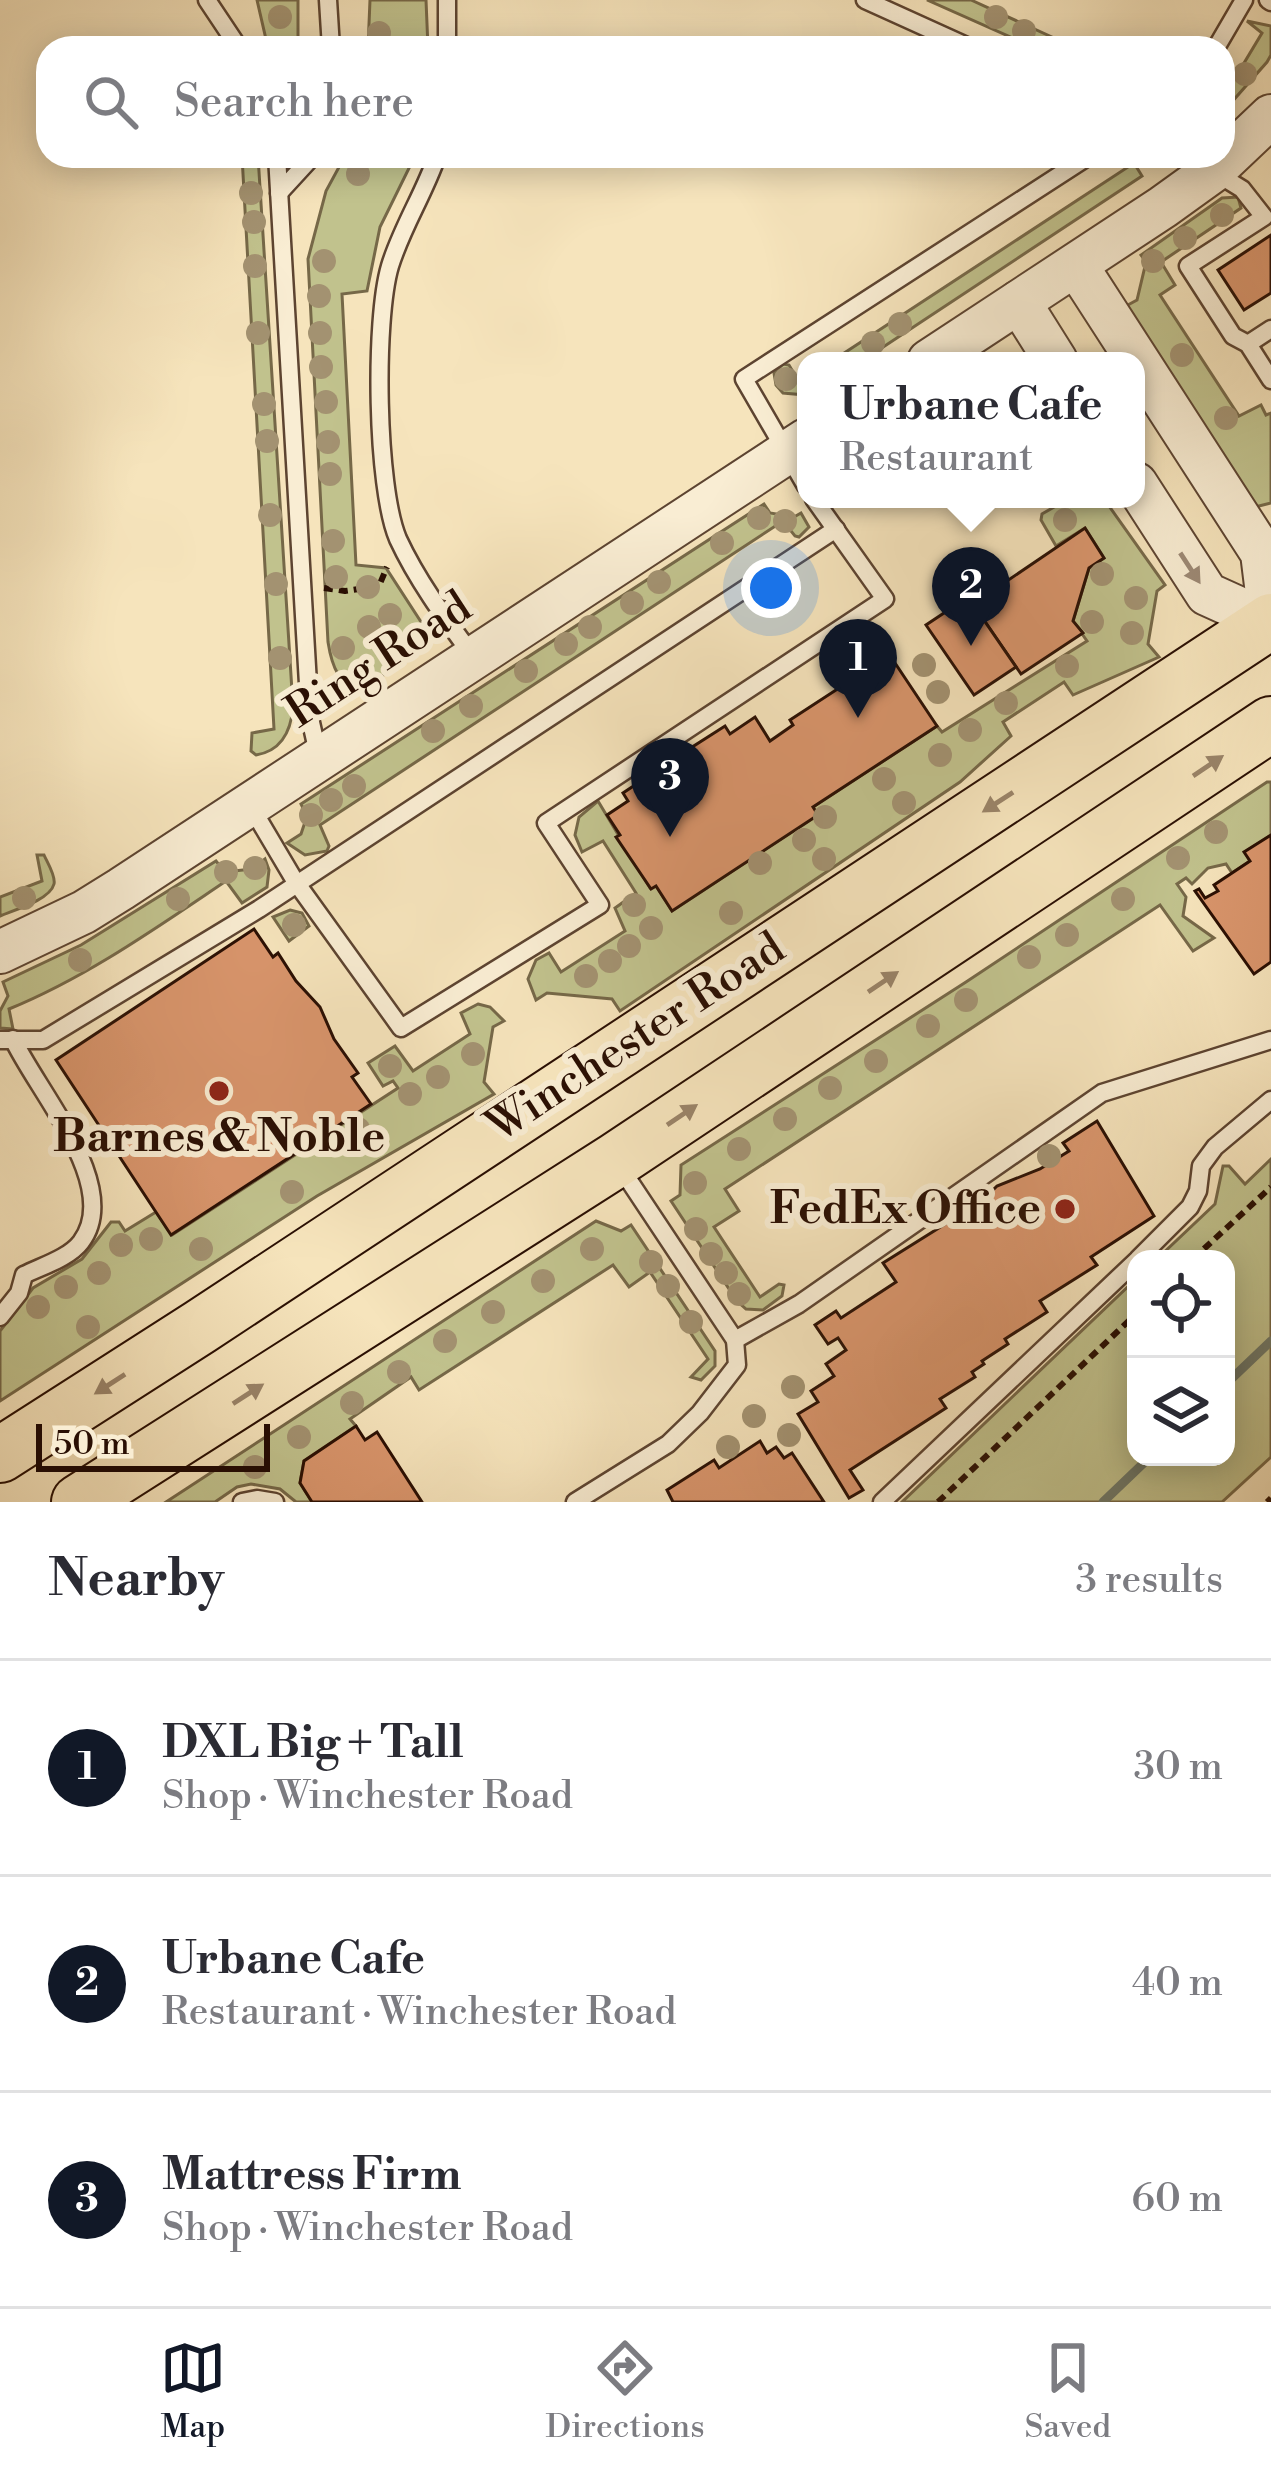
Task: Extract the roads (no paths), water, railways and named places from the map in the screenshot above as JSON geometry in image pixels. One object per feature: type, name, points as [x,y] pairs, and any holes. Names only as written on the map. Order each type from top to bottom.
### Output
[{"type":"main road","name":"Winchester Road","points":[[0,1455],[1270,623]]},
{"type":"main road","name":"Winchester Road","points":[[79,1502],[616,1160],[1271,724]]},
{"type":"street","points":[[1235,151],[1271,116]]},
{"type":"street","points":[[942,352],[1217,168]]},
{"type":"street","points":[[1076,265],[1132,352]]},
{"type":"street","points":[[1018,302],[1050,352]]},
{"type":"street","points":[[1145,372],[1262,553],[1270,623]]},
{"type":"street","name":"Ring Road","points":[[0,952],[84,912],[475,658],[797,461]]},
{"type":"street","points":[[1145,498],[1207,594],[1270,623]]},
{"type":"lane","points":[[207,0],[231,36]]},
{"type":"lane","points":[[447,36],[448,0]]},
{"type":"lane","points":[[865,0],[944,36]]},
{"type":"lane","points":[[1223,36],[1244,0]]},
{"type":"lane","points":[[328,1],[330,36]]},
{"type":"lane","points":[[278,168],[310,718],[320,759]]},
{"type":"lane","points":[[279,193],[302,168]]},
{"type":"lane","points":[[432,168],[402,230],[383,296],[380,340],[386,489],[396,534],[414,570],[475,658]]},
{"type":"lane","points":[[797,457],[744,379],[1070,168]]},
{"type":"lane","points":[[1214,171],[1268,214],[1188,266],[1233,336],[1248,344],[1271,380]]},
{"type":"lane","points":[[1248,344],[1271,329]]},
{"type":"lane","points":[[250,804],[296,881],[401,1028],[600,905],[546,823],[885,599],[821,508]]},
{"type":"lane","points":[[7,1039],[43,1040],[259,909],[836,529]]},
{"type":"lane","points":[[0,1317],[19,1292],[24,1275],[79,1246],[93,1221],[95,1197],[87,1169],[7,1039]]},
{"type":"lane","points":[[735,1340],[799,1304],[1102,1093],[1271,1040]]},
{"type":"lane","points":[[1147,1250],[1190,1207],[1201,1166],[1215,1147],[1271,1100]]},
{"type":"lane","points":[[575,1502],[668,1444],[737,1365],[735,1340],[616,1160]]},
{"type":"lane","points":[[882,1502],[1127,1269]]},
{"type":"lane","points":[[242,1502],[257,1498],[274,1502]]},
{"type":"waterway","points":[[1235,1375],[1271,1341]]},
{"type":"waterway","points":[[1103,1502],[1141,1466]]},
{"type":"place","name":"Urbane Cafe","points":[[971,646]]},
{"type":"place","name":"DXL Big + Tall","points":[[858,718]]},
{"type":"place","name":"Mattress Firm","points":[[670,837]]},
{"type":"place","name":"Barnes & Noble","points":[[219,1091]]},
{"type":"place","name":"FedEx Office","points":[[1065,1209]]}]
